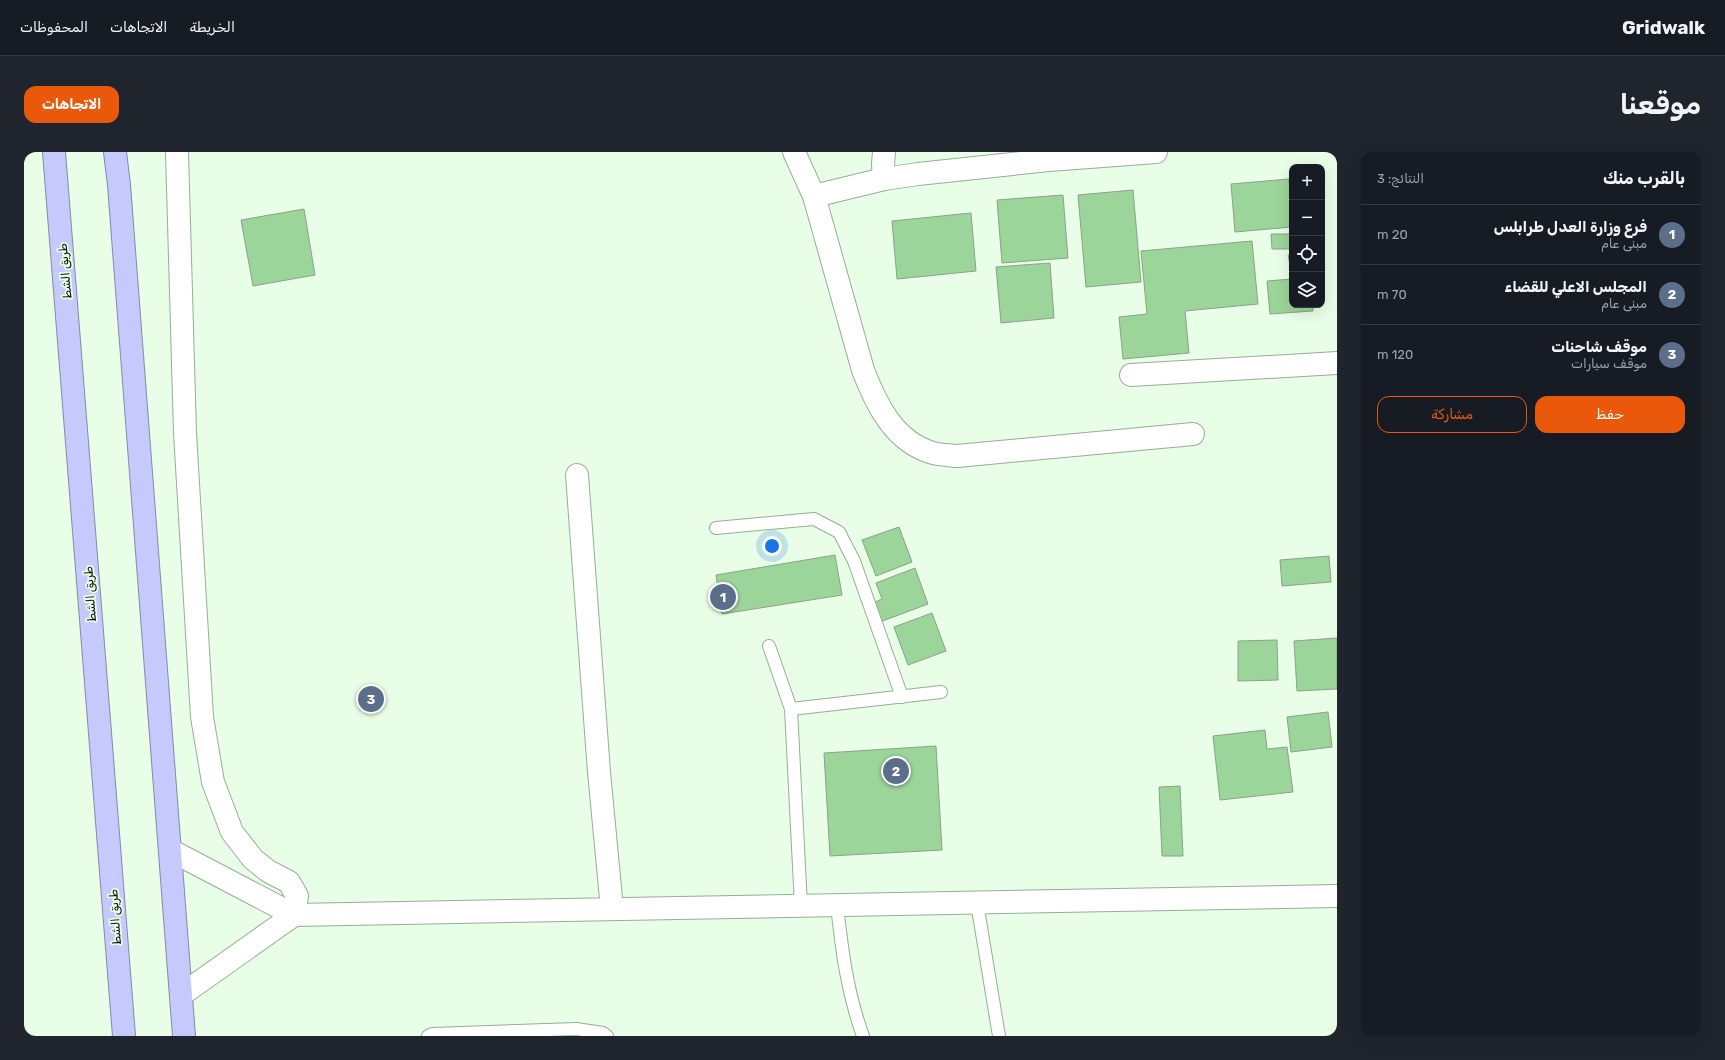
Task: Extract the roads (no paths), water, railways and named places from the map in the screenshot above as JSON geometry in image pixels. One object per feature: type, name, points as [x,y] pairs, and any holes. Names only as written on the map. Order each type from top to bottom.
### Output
[{"type":"highway","name":"طريق الشط","points":[[54,152],[124,1036]]},
{"type":"highway","points":[[114,152],[119,185],[184,1036]]},
{"type":"street","points":[[177,152],[185,433],[202,717],[213,782],[232,832],[253,859],[268,871],[290,882],[297,896],[294,916],[181,995]]},
{"type":"street","points":[[794,152],[814,196],[864,370],[873,396],[887,419],[906,440],[932,452],[957,456],[1193,434]]},
{"type":"street","points":[[884,152],[884,179]]},
{"type":"street","points":[[814,196],[884,179],[1049,156],[1156,152]]},
{"type":"street","points":[[1131,375],[1337,363]]},
{"type":"street","points":[[577,475],[612,909]]},
{"type":"street","points":[[170,850],[294,916],[1337,896]]},
{"type":"lane","points":[[716,528],[814,519],[839,532],[854,561],[902,697]]},
{"type":"lane","points":[[769,646],[791,709],[801,906]]},
{"type":"lane","points":[[791,709],[941,692]]},
{"type":"lane","points":[[978,903],[999,1036]]},
{"type":"lane","points":[[837,905],[845,975],[855,1015],[863,1036]]},
{"type":"lane","points":[[428,1036],[432,1034],[486,1034],[576,1028],[603,1033],[607,1036]]},
{"type":"place","name":"فرع وزارة العدل طرابلس","points":[[723,597]]},
{"type":"place","name":"موقف شاحنات","points":[[371,699]]},
{"type":"place","name":"المجلس الاعلي للقضاء","points":[[896,771]]}]
